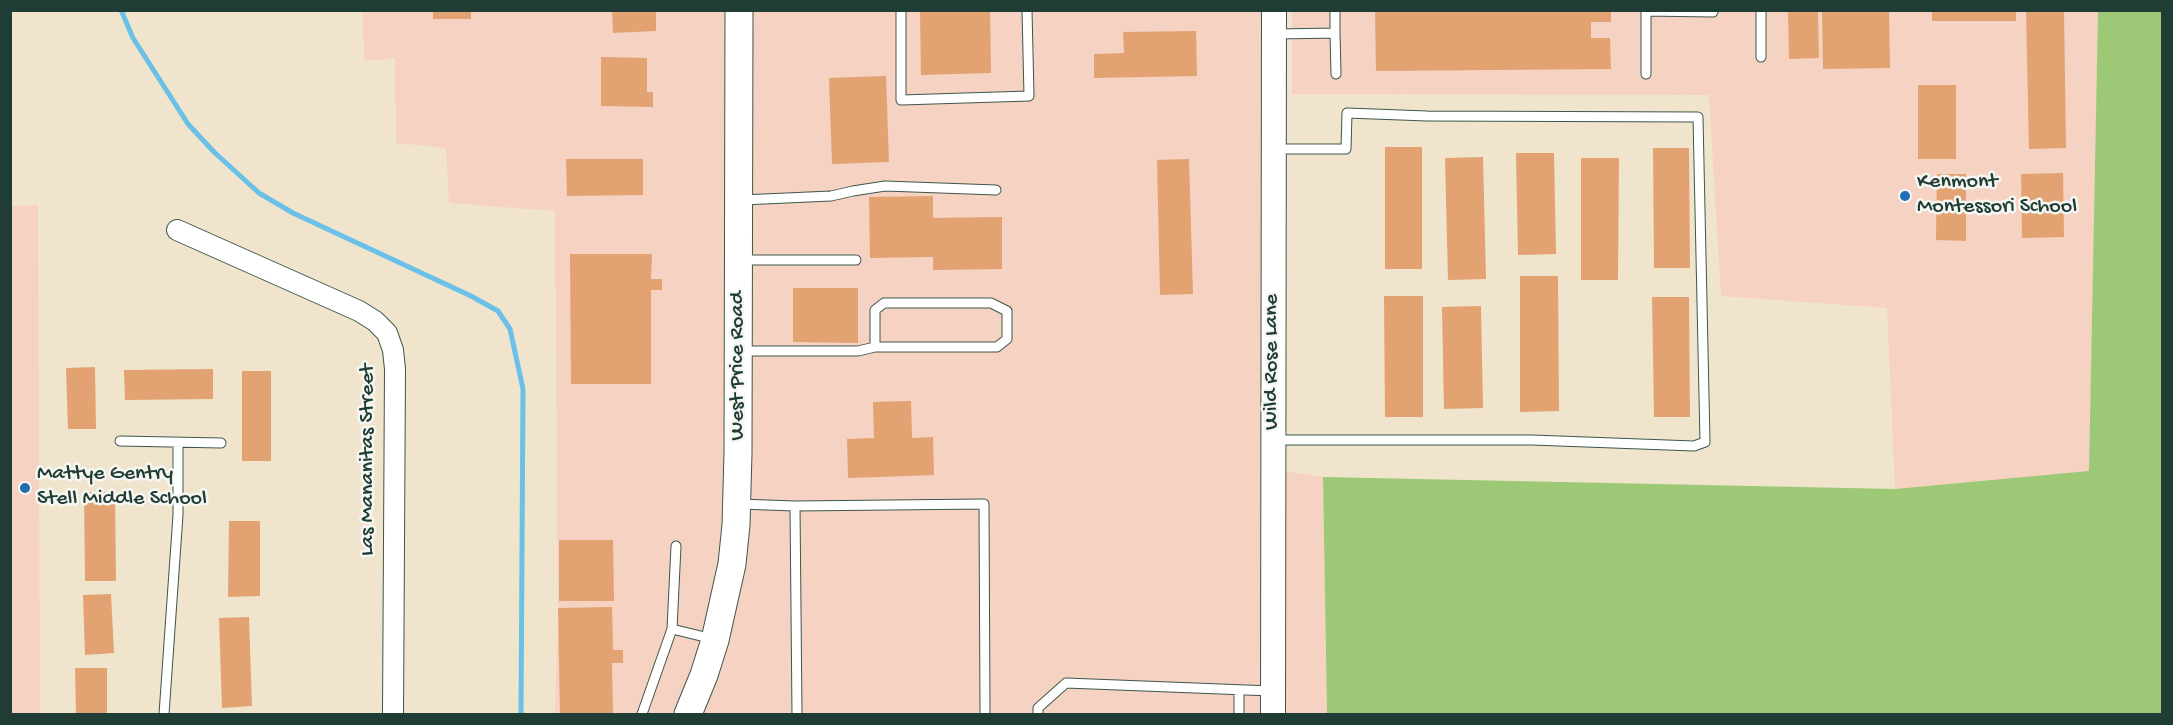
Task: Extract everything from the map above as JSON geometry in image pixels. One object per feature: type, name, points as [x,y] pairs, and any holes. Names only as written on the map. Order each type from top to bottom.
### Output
[{"type":"main road","name":"West Price Road","points":[[688,714],[715,640],[732,564],[736,504],[739,351],[739,10]]},
{"type":"street","name":"Wild Rose Lane","points":[[1273,703],[1274,22]]},
{"type":"street","name":"Las Mananitas Street","points":[[177,230],[359,311],[375,321],[387,333],[393,350],[395,369],[393,714]]},
{"type":"lane","points":[[901,10],[901,100],[1029,96],[1027,10]]},
{"type":"lane","points":[[1335,10],[1336,74]]},
{"type":"lane","points":[[1761,10],[1761,57]]},
{"type":"lane","points":[[1646,74],[1646,11],[1713,12]]},
{"type":"lane","points":[[1274,22],[1335,33]]},
{"type":"lane","points":[[1273,440],[1532,440],[1695,446],[1705,442],[1698,117],[1427,116],[1347,113],[1346,149],[1274,149]]},
{"type":"lane","points":[[739,200],[820,197],[885,186],[996,190]]},
{"type":"lane","points":[[739,260],[856,260]]},
{"type":"lane","points":[[739,351],[858,351],[875,347],[997,347],[1007,339],[1007,311],[991,303],[884,303],[875,310],[875,347]]},
{"type":"lane","points":[[120,441],[221,443]]},
{"type":"lane","points":[[164,714],[178,515],[178,442]]},
{"type":"lane","points":[[736,504],[795,506],[984,504],[985,714]]},
{"type":"lane","points":[[795,506],[797,714]]},
{"type":"lane","points":[[642,714],[672,629],[676,546]]},
{"type":"lane","points":[[672,629],[715,640]]},
{"type":"lane","points":[[1038,714],[1038,708],[1066,683],[1239,690],[1273,703]]},
{"type":"lane","points":[[1239,690],[1239,714]]},
{"type":"shaded area","points":[[363,11],[1263,11],[1263,468],[1323,477],[1327,714],[555,714],[558,622],[555,211],[449,203],[446,148],[396,143],[395,58],[364,61]]},
{"type":"shaded area","name":"Kenmont Montessori School","points":[[1292,11],[2098,11],[2089,483],[1895,489],[1887,308],[1721,296],[1709,95],[1292,94]]},
{"type":"shaded area","name":"Mattye Gentry Stell Middle School","points":[[38,205],[40,714],[11,714],[11,206]]},
{"type":"green space","points":[[2098,11],[2162,11],[2162,714],[1327,714],[1323,477],[1895,489],[2089,471]]},
{"type":"building","points":[[433,10],[471,10],[471,19],[433,19]]},
{"type":"building","points":[[612,10],[656,10],[656,31],[613,33]]},
{"type":"building","points":[[920,10],[990,10],[991,73],[921,75]]},
{"type":"building","points":[[1375,10],[1611,10],[1611,22],[1591,22],[1591,38],[1610,38],[1611,69],[1376,71]]},
{"type":"building","points":[[1788,10],[1818,10],[1819,58],[1789,59]]},
{"type":"building","points":[[1822,10],[1889,10],[1890,68],[1823,69]]},
{"type":"building","points":[[1932,10],[2016,10],[2016,21],[1932,21]]},
{"type":"building","points":[[2026,10],[2064,10],[2066,148],[2029,149]]},
{"type":"building","points":[[1196,31],[1197,76],[1094,78],[1094,54],[1124,53],[1123,32]]},
{"type":"building","points":[[601,57],[647,58],[647,92],[653,92],[653,107],[601,106]]},
{"type":"building","points":[[886,76],[889,162],[832,164],[829,78]]},
{"type":"building","points":[[1918,85],[1956,85],[1956,159],[1918,159]]},
{"type":"building","points":[[1385,147],[1422,147],[1422,269],[1385,269]]},
{"type":"building","points":[[1653,148],[1689,148],[1690,268],[1654,268]]},
{"type":"building","points":[[1516,153],[1554,153],[1556,254],[1518,255]]},
{"type":"building","points":[[1483,157],[1486,279],[1448,280],[1445,158]]},
{"type":"building","points":[[1581,158],[1619,158],[1618,280],[1581,280]]},
{"type":"building","points":[[566,159],[643,159],[643,195],[567,196]]},
{"type":"building","points":[[1189,159],[1193,294],[1160,295],[1157,160]]},
{"type":"building","points":[[2063,173],[2064,237],[2022,238],[2021,174]]},
{"type":"building","points":[[1937,174],[1966,174],[1966,241],[1936,240]]},
{"type":"building","points":[[933,196],[933,218],[1002,217],[1002,269],[933,270],[933,257],[870,258],[869,197]]},
{"type":"building","points":[[570,254],[652,254],[651,279],[662,279],[662,290],[651,290],[651,384],[571,384]]},
{"type":"building","points":[[1520,276],[1558,276],[1559,411],[1520,412]]},
{"type":"building","points":[[793,288],[858,288],[858,343],[793,342]]},
{"type":"building","points":[[1384,296],[1423,296],[1423,417],[1385,417]]},
{"type":"building","points":[[1652,297],[1689,297],[1690,417],[1654,417]]},
{"type":"building","points":[[1481,306],[1483,408],[1444,409],[1442,307]]},
{"type":"building","points":[[95,367],[96,429],[68,429],[66,368]]},
{"type":"building","points":[[213,369],[213,399],[125,400],[124,370]]},
{"type":"building","points":[[242,371],[271,371],[271,461],[242,461]]},
{"type":"building","points":[[911,401],[912,438],[933,437],[934,475],[848,478],[847,439],[874,438],[873,402]]},
{"type":"building","points":[[84,492],[115,492],[116,581],[85,581]]},
{"type":"building","points":[[229,521],[260,521],[260,596],[228,597]]},
{"type":"building","points":[[559,540],[613,540],[614,601],[559,601]]},
{"type":"building","points":[[111,594],[114,653],[85,655],[83,595]]},
{"type":"building","points":[[612,607],[613,650],[623,650],[623,663],[612,663],[613,714],[560,714],[558,608]]},
{"type":"building","points":[[249,617],[252,706],[222,708],[219,618]]},
{"type":"building","points":[[75,668],[107,668],[107,714],[76,714]]},
{"type":"waterway","points":[[121,10],[133,38],[188,124],[214,152],[259,193],[293,213],[471,296],[498,311],[510,329],[523,389],[521,714]]},
{"type":"place","name":"Kenmont Montessori School","points":[[1905,196]]},
{"type":"place","name":"Mattye Gentry Stell Middle School","points":[[25,488]]}]
